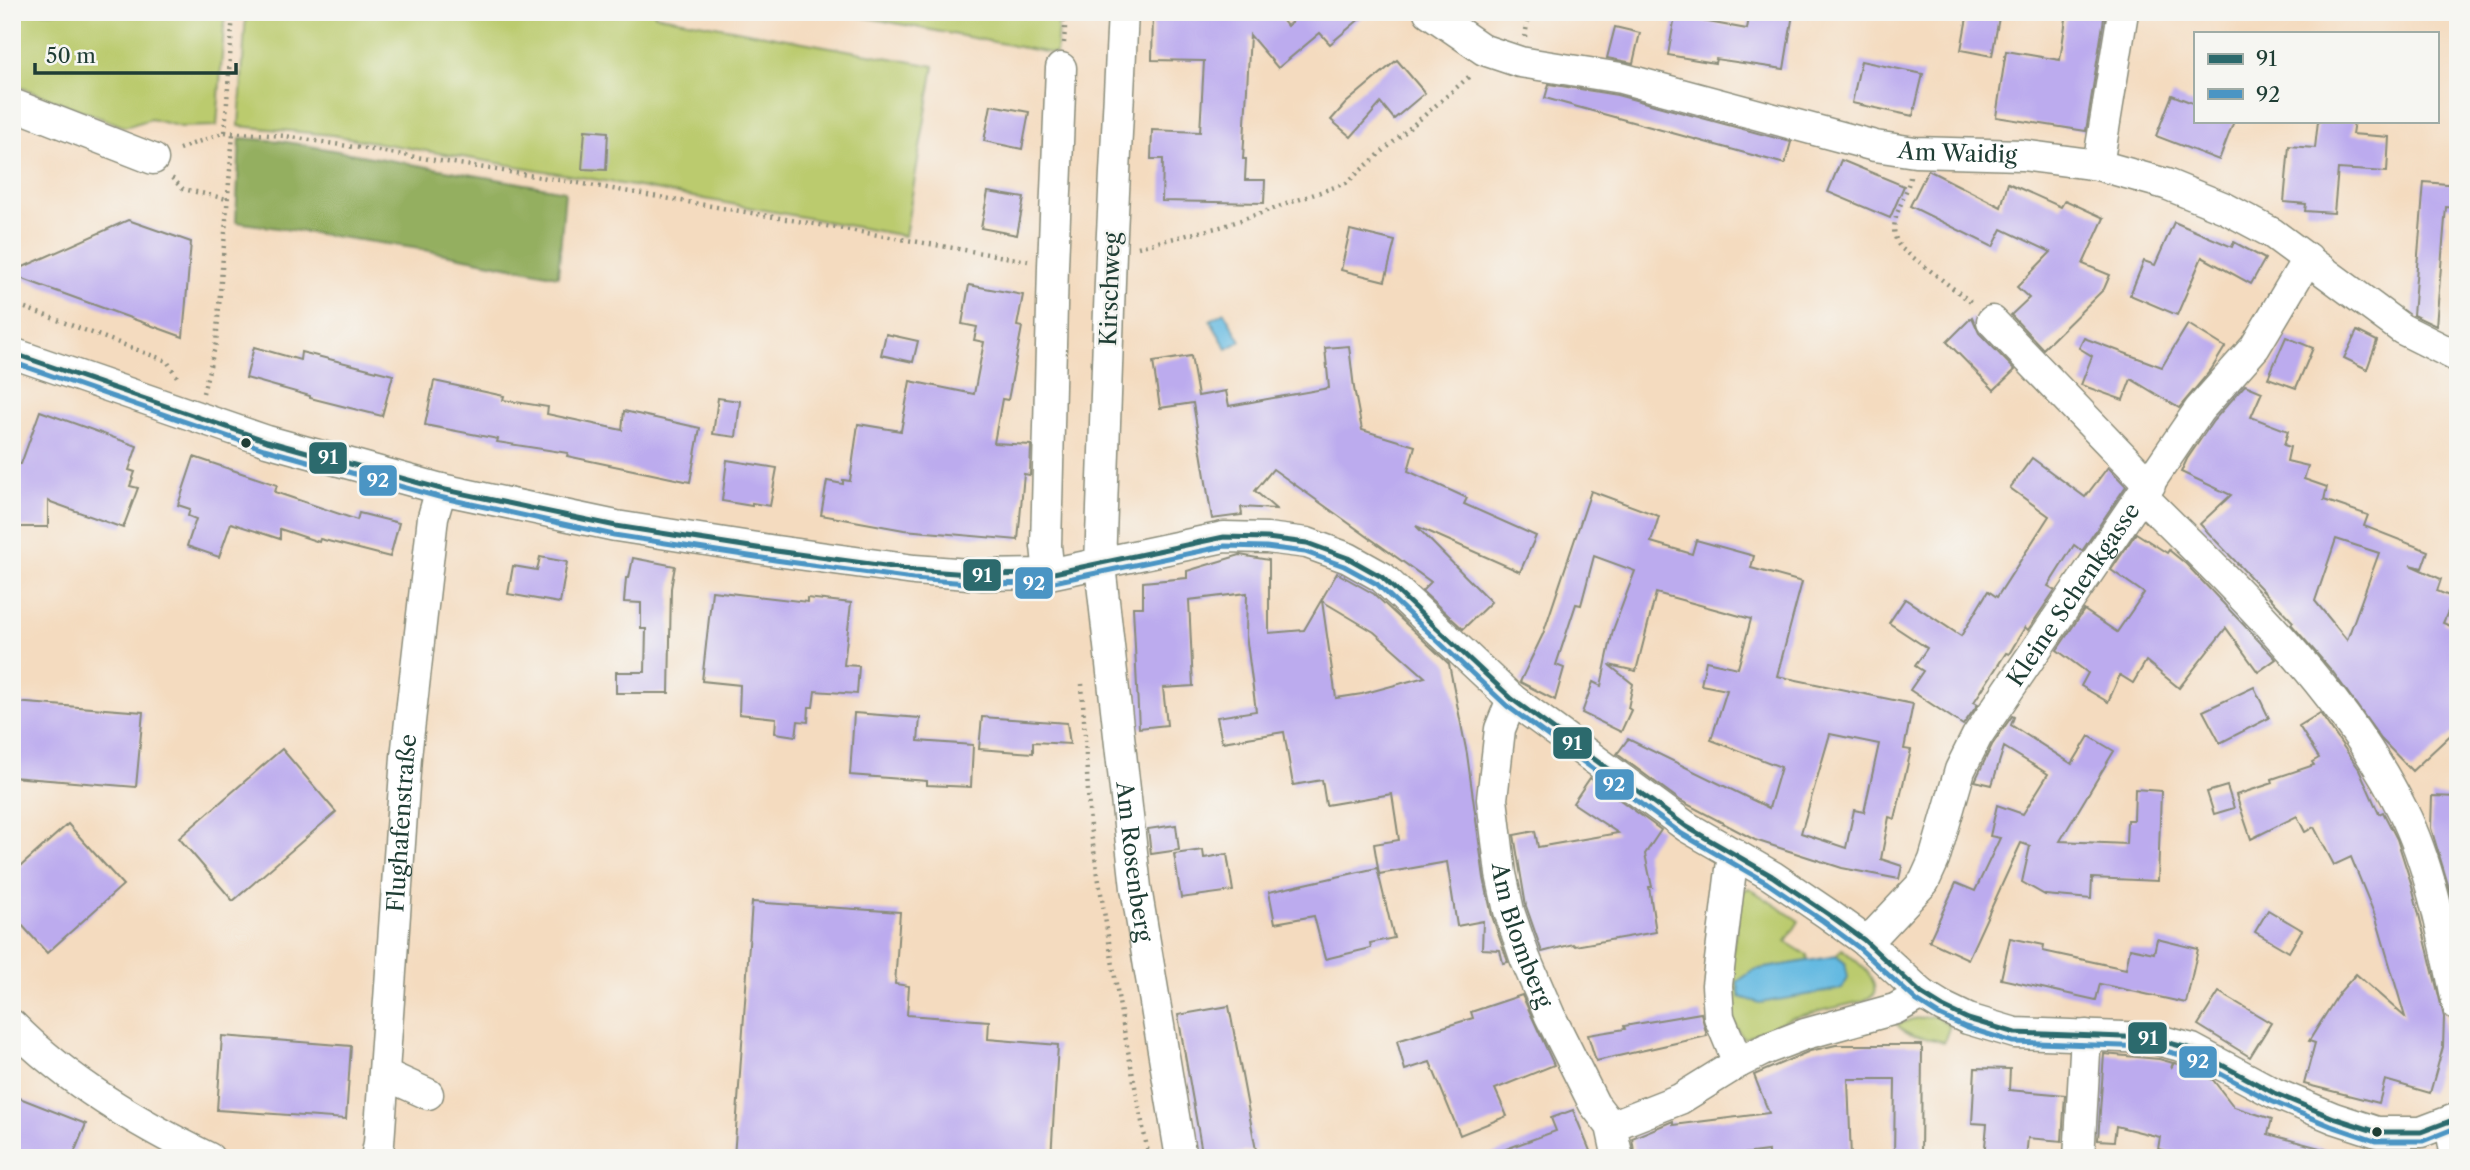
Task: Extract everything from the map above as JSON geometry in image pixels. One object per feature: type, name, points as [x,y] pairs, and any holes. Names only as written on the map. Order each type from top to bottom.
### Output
[{"type":"street","name":"Kirschweg","points":[[1100,565],[1123,12]]},
{"type":"street","name":"Am Waidig","points":[[1429,12],[1468,41],[1520,62],[1621,78],[1875,146],[1915,152],[2022,155],[2098,165],[2166,184],[2225,208],[2272,233],[2402,329],[2458,357]]},
{"type":"street","points":[[2098,165],[2123,12]]},
{"type":"street","points":[[1049,574],[1046,546],[1061,68]]},
{"type":"street","points":[[12,104],[153,159]]},
{"type":"street","name":"Kleine Schenkgasse","points":[[1864,940],[1876,933],[1924,882],[1934,860],[1960,770],[1978,736],[2199,410],[2255,346],[2308,258]]},
{"type":"street","points":[[1992,321],[2302,663],[2368,750],[2404,812],[2427,875],[2458,1006]]},
{"type":"street","points":[[12,354],[212,424],[441,489],[616,526],[776,551],[914,570],[982,575],[1049,574],[1224,537],[1267,538],[1307,543],[1348,558],[1382,577],[1512,699],[1687,827],[1772,876],[1864,940],[1922,994],[1968,1019],[2015,1032],[2150,1038],[2192,1049],[2274,1093],[2334,1118],[2377,1132],[2421,1132],[2454,1120],[2456,1158]]},
{"type":"street","name":"Flughafenstraße","points":[[376,1158],[407,744],[433,517],[441,489]]},
{"type":"street","name":"Am Rosenberg","points":[[1100,565],[1136,888],[1181,1158]]},
{"type":"street","name":"Am Blomberg","points":[[1512,699],[1500,729],[1492,799],[1503,887],[1525,958],[1550,1016],[1594,1104],[1611,1126],[1618,1158]]},
{"type":"street","points":[[1732,853],[1717,985],[1719,1017],[1738,1063]]},
{"type":"street","points":[[1611,1126],[1680,1099],[1738,1063],[1805,1034],[1895,1009],[1922,994]]},
{"type":"street","points":[[12,1025],[39,1053],[88,1091],[209,1158]]},
{"type":"street","points":[[2079,1158],[2086,1035]]},
{"type":"street","points":[[384,1074],[428,1094]]},
{"type":"path","points":[[225,132],[233,12]]},
{"type":"path","points":[[1111,253],[1224,226],[1346,183],[1495,54]]},
{"type":"path","points":[[228,199],[183,189],[153,159],[225,132],[299,138],[584,184],[1053,266]]},
{"type":"path","points":[[202,396],[216,343],[233,133]]},
{"type":"path","points":[[1915,152],[1909,185],[1894,223],[1895,241],[1900,248],[1992,321]]},
{"type":"path","points":[[12,303],[167,361],[185,390]]},
{"type":"path","points":[[194,393],[214,404],[212,424]]},
{"type":"green space","points":[[12,12],[225,12],[217,126],[181,127],[151,119],[125,127],[12,84]]},
{"type":"green space","points":[[246,12],[655,12],[655,15],[934,66],[905,236],[645,188],[332,135],[239,126]]},
{"type":"green space","points":[[837,12],[1059,12],[1056,54]]},
{"type":"green space","points":[[240,138],[281,141],[565,191],[558,276],[414,248],[236,222]]},
{"type":"green space","points":[[1749,888],[1799,921],[1786,942],[1807,955],[1808,961],[1754,970],[1845,963],[1836,956],[1842,949],[1869,975],[1873,981],[1874,995],[1863,1001],[1791,1018],[1743,1039],[1730,1015],[1727,986],[1742,891]]},
{"type":"green space","points":[[1934,1016],[1950,1025],[1944,1042],[1906,1032],[1897,1024],[1913,1019]]},
{"type":"water","points":[[1224,312],[1241,341],[1227,349],[1210,320]]},
{"type":"water","points":[[1836,956],[1845,963],[1848,978],[1842,989],[1760,1003],[1740,997],[1737,982],[1754,970]]},
{"type":"building","points":[[1153,12],[1276,12],[1287,26],[1303,12],[1368,12],[1330,44],[1320,33],[1278,68],[1250,35],[1243,159],[1246,159],[1245,180],[1265,180],[1264,203],[1162,201],[1163,159],[1151,159],[1152,130],[1200,132],[1204,61],[1152,60]]},
{"type":"building","points":[[1750,12],[1793,14],[1784,69],[1716,59],[1715,63],[1668,55],[1675,16],[1747,29]]},
{"type":"building","points":[[1968,12],[2000,12],[1992,56],[1961,50]]},
{"type":"building","points":[[2067,12],[2105,12],[2086,131],[1996,117],[2006,51],[2060,60]]},
{"type":"building","points":[[1615,27],[1640,33],[1633,63],[1607,58]]},
{"type":"building","points":[[1397,60],[1425,93],[1394,119],[1381,103],[1351,137],[1331,120],[1346,103]]},
{"type":"building","points":[[1861,61],[1923,74],[1913,116],[1852,103]]},
{"type":"building","points":[[1549,84],[1617,95],[1791,142],[1785,164],[1545,98]]},
{"type":"building","points":[[2172,95],[2194,104],[2194,122],[2234,122],[2219,160],[2156,136]]},
{"type":"building","points":[[991,105],[1029,112],[1022,149],[984,141]]},
{"type":"building","points":[[2318,122],[2354,122],[2352,134],[2389,137],[2387,172],[2338,169],[2334,213],[2305,211],[2306,204],[2284,202],[2289,146],[2315,148]]},
{"type":"building","points":[[585,130],[608,132],[606,170],[582,169]]},
{"type":"building","points":[[1841,160],[1904,186],[1890,218],[1828,192]]},
{"type":"building","points":[[1928,170],[2001,207],[2008,183],[2061,207],[2065,200],[2104,218],[2083,264],[2110,275],[2104,289],[2043,349],[2011,315],[2029,298],[2017,287],[2051,252],[2002,229],[1993,247],[1910,206]]},
{"type":"building","points":[[2424,182],[2458,185],[2458,208],[2446,207],[2436,326],[2413,315]]},
{"type":"building","points":[[988,192],[1024,198],[1017,235],[981,228]]},
{"type":"building","points":[[128,220],[191,242],[183,337],[12,275],[12,272]]},
{"type":"building","points":[[2174,222],[2232,247],[2234,242],[2265,259],[2251,284],[2202,257],[2177,315],[2130,295],[2144,261],[2155,265]]},
{"type":"building","points":[[1350,230],[1395,241],[1385,281],[1341,270]]},
{"type":"building","points":[[969,285],[1023,295],[1017,326],[1022,327],[1008,400],[1002,399],[994,443],[1031,445],[1030,475],[1024,474],[1018,540],[904,530],[821,515],[827,481],[843,484],[843,480],[850,481],[858,424],[901,431],[910,381],[974,394],[984,342],[974,340],[977,327],[962,324]]},
{"type":"building","points":[[1972,317],[1979,333],[2015,370],[1994,390],[1947,342]]},
{"type":"building","points":[[2188,324],[2225,347],[2211,370],[2179,408],[2131,379],[2123,400],[2081,385],[2092,356],[2079,348],[2084,338],[2162,367]]},
{"type":"building","points":[[2357,331],[2377,341],[2367,369],[2344,358]]},
{"type":"building","points":[[886,334],[918,341],[913,362],[881,355]]},
{"type":"building","points":[[2286,337],[2313,348],[2296,388],[2268,378]]},
{"type":"building","points":[[1349,346],[1362,430],[1415,446],[1408,471],[1467,498],[1464,504],[1536,536],[1520,572],[1416,526],[1491,602],[1463,629],[1422,591],[1431,582],[1273,469],[1255,491],[1276,509],[1241,507],[1242,515],[1212,519],[1193,403],[1160,408],[1153,362],[1191,356],[1198,396],[1226,391],[1229,406],[1329,388],[1325,348]]},
{"type":"building","points":[[254,347],[300,360],[301,352],[393,375],[382,416],[246,378]]},
{"type":"building","points":[[434,381],[504,396],[503,400],[548,407],[547,414],[622,430],[624,411],[700,428],[690,482],[567,456],[568,453],[497,442],[498,439],[425,425]]},
{"type":"building","points":[[2245,385],[2262,392],[2251,417],[2288,431],[2284,445],[2290,447],[2287,461],[2308,466],[2304,479],[2327,487],[2324,500],[2368,515],[2364,526],[2428,551],[2422,568],[2410,565],[2441,579],[2437,591],[2454,598],[2443,623],[2458,629],[2458,728],[2412,771],[2381,739],[2333,672],[2291,624],[2293,622],[2200,524],[2231,495],[2181,472],[2213,421]],"holes":[[[2336,539],[2379,553],[2347,640],[2315,601]]]},
{"type":"building","points":[[718,398],[740,401],[736,437],[713,434]]},
{"type":"building","points":[[40,411],[137,446],[129,470],[135,472],[130,486],[138,488],[123,528],[48,501],[48,527],[12,527],[12,464],[21,464]]},
{"type":"building","points":[[194,457],[277,485],[275,492],[357,520],[359,513],[399,523],[390,557],[320,539],[319,542],[280,529],[280,539],[231,523],[219,557],[187,546],[196,519],[188,516],[190,509],[178,505]]},
{"type":"building","points":[[2032,458],[2085,497],[2108,467],[2126,486],[2082,551],[2074,545],[2048,586],[2055,590],[2028,630],[2025,627],[2009,654],[2006,653],[1974,702],[1978,704],[1963,725],[1910,690],[1923,671],[1915,666],[1927,648],[1889,623],[1905,599],[1961,636],[1988,591],[1997,597],[2049,516],[2010,488]]},
{"type":"building","points":[[727,460],[777,468],[770,506],[722,501]]},
{"type":"building","points":[[1591,491],[1659,516],[1651,542],[1692,554],[1696,540],[1754,556],[1751,568],[1802,582],[1777,676],[1913,704],[1904,749],[1911,750],[1895,819],[1889,817],[1881,859],[1902,866],[1899,879],[1842,868],[1755,840],[1681,801],[1617,754],[1628,739],[1769,808],[1781,767],[1711,740],[1727,690],[1701,685],[1706,661],[1738,668],[1751,619],[1656,593],[1636,671],[1609,665],[1633,684],[1628,708],[1631,710],[1621,732],[1582,713],[1593,682],[1601,686],[1613,630],[1635,571],[1594,556],[1581,605],[1576,604],[1556,665],[1564,668],[1555,700],[1520,682],[1543,634]],"holes":[[[1830,734],[1879,744],[1864,812],[1854,810],[1846,848],[1801,833]]]},
{"type":"building","points":[[2136,533],[2167,553],[2169,550],[2186,564],[2276,659],[2258,672],[2226,628],[2179,688],[2146,661],[2133,683],[2120,675],[2108,702],[2081,686],[2088,673],[2057,650],[2084,610],[2117,632],[2144,593],[2111,570]]},
{"type":"building","points":[[1240,555],[1269,560],[1269,633],[1304,630],[1337,573],[1374,594],[1449,664],[1467,754],[1484,878],[1492,916],[1508,962],[1503,963],[1500,950],[1482,949],[1483,921],[1457,926],[1447,862],[1379,874],[1374,844],[1399,840],[1392,794],[1326,805],[1322,780],[1293,785],[1284,732],[1222,742],[1217,717],[1256,711],[1246,635],[1247,593],[1189,600],[1193,686],[1163,688],[1167,725],[1139,728],[1133,607],[1143,607],[1143,582],[1187,578],[1187,571]],"holes":[[[1322,601],[1374,632],[1425,677],[1336,698]]]},
{"type":"building","points":[[540,557],[567,562],[560,603],[508,594],[513,566],[537,570]]},
{"type":"building","points":[[633,558],[675,566],[671,588],[669,693],[616,693],[616,672],[645,672],[646,629],[641,629],[641,603],[624,602],[626,578],[629,578]]},
{"type":"building","points":[[712,591],[807,602],[807,598],[851,603],[844,665],[859,666],[857,694],[815,691],[813,707],[809,707],[808,722],[798,721],[796,736],[775,733],[776,718],[739,714],[740,685],[702,681]]},
{"type":"building","points":[[2254,687],[2269,718],[2220,743],[2203,711]]},
{"type":"building","points":[[14,702],[143,712],[136,787],[12,777]]},
{"type":"building","points":[[854,713],[920,718],[918,741],[973,745],[971,787],[927,785],[927,781],[850,775]]},
{"type":"building","points":[[2320,713],[2359,769],[2379,814],[2383,812],[2397,839],[2412,886],[2444,1017],[2443,1047],[2430,1093],[2385,1080],[2379,1103],[2304,1084],[2315,1043],[2309,1041],[2339,993],[2356,974],[2405,1017],[2376,918],[2351,857],[2334,865],[2314,827],[2305,832],[2297,816],[2251,839],[2236,795],[2314,765],[2312,762],[2319,758],[2299,726]]},
{"type":"building","points":[[2012,716],[2011,725],[2072,764],[2089,736],[2114,751],[2060,841],[2126,844],[2127,820],[2134,820],[2135,789],[2161,791],[2158,881],[2092,878],[2091,899],[2045,895],[2022,882],[2030,846],[2021,843],[1968,959],[1929,941],[1956,883],[1975,891],[2000,838],[1990,836],[1997,805],[2023,814],[2048,774],[2004,747],[1992,785],[1975,781],[1992,745]]},
{"type":"building","points":[[982,717],[1067,723],[1070,744],[1033,742],[1033,753],[979,749]]},
{"type":"building","points":[[282,749],[336,812],[233,901],[179,838]]},
{"type":"building","points":[[1590,778],[1661,830],[1645,854],[1652,887],[1649,887],[1656,932],[1575,946],[1573,944],[1542,952],[1526,906],[1514,835],[1535,831],[1538,847],[1618,833],[1573,803]]},
{"type":"building","points":[[2227,786],[2234,808],[2214,814],[2207,792]]},
{"type":"building","points":[[2432,796],[2458,797],[2458,901],[2453,901],[2431,828]]},
{"type":"building","points":[[68,824],[123,885],[47,953],[12,914],[12,874]]},
{"type":"building","points":[[1176,825],[1179,850],[1151,854],[1148,829]]},
{"type":"building","points":[[1203,850],[1204,858],[1227,854],[1233,891],[1181,898],[1174,854]]},
{"type":"building","points":[[1377,868],[1394,938],[1370,943],[1371,948],[1325,959],[1314,916],[1275,923],[1269,892]]},
{"type":"building","points":[[752,902],[900,912],[895,984],[909,986],[907,1015],[989,1021],[988,1039],[1058,1045],[1051,1158],[734,1158]]},
{"type":"building","points":[[2268,910],[2302,930],[2289,952],[2255,932]]},
{"type":"building","points":[[2010,938],[2044,945],[2043,951],[2126,969],[2130,948],[2154,953],[2157,939],[2198,949],[2186,1003],[2100,984],[2096,1000],[2001,979]]},
{"type":"building","points":[[2219,992],[2271,1023],[2250,1057],[2198,1025]]},
{"type":"building","points":[[1522,995],[1554,1065],[1495,1089],[1507,1116],[1460,1135],[1430,1062],[1405,1070],[1397,1041],[1473,1018],[1471,1012]]},
{"type":"building","points":[[1229,1006],[1256,1150],[1203,1158],[1178,1015]]},
{"type":"building","points":[[1701,1013],[1707,1036],[1596,1061],[1588,1035]]},
{"type":"building","points":[[222,1036],[351,1046],[346,1119],[217,1110]]},
{"type":"building","points":[[1836,1045],[1922,1045],[1921,1158],[1894,1158],[1895,1079],[1848,1079],[1851,1158],[1768,1158],[1768,1151],[1712,1158],[1635,1158],[1632,1138],[1673,1121],[1673,1125],[1769,1113],[1754,1075],[1810,1051]]},
{"type":"building","points":[[2104,1054],[2159,1059],[2173,1063],[2171,1068],[2174,1063],[2189,1067],[2213,1080],[2234,1107],[2272,1119],[2268,1134],[2331,1151],[2330,1158],[2192,1158],[2158,1149],[2160,1137],[2116,1126],[2114,1141],[2098,1140]]},
{"type":"building","points":[[1975,1068],[2010,1069],[2009,1090],[2065,1095],[2062,1141],[2028,1138],[2026,1158],[1984,1158],[1987,1124],[1972,1123]]},
{"type":"building","points":[[12,1095],[86,1124],[72,1158],[12,1158]]},
{"type":"building","points":[[1573,1110],[1593,1158],[1490,1158],[1489,1155],[1556,1131],[1551,1118]]},
{"type":"transit line","name":"91","points":[[12,353],[267,441],[441,489],[616,526],[776,551],[914,570],[983,575],[1049,574],[1224,537],[1267,538],[1307,543],[1348,558],[1382,577],[1512,699],[1687,827],[1772,876],[1828,914],[1864,940],[1922,994],[1943,1007],[1968,1019],[2015,1033],[2150,1038],[2192,1049],[2274,1093],[2334,1118],[2377,1132],[2421,1132],[2458,1118]]},
{"type":"transit line","name":"92","points":[[12,362],[264,449],[439,497],[614,535],[775,560],[913,579],[982,584],[1049,583],[1225,546],[1305,552],[1344,566],[1377,584],[1507,706],[1682,834],[1767,883],[1823,921],[1858,947],[1917,1001],[1939,1015],[1965,1027],[2013,1042],[2149,1047],[2189,1057],[2271,1101],[2375,1141],[2423,1141],[2458,1127]]}]
